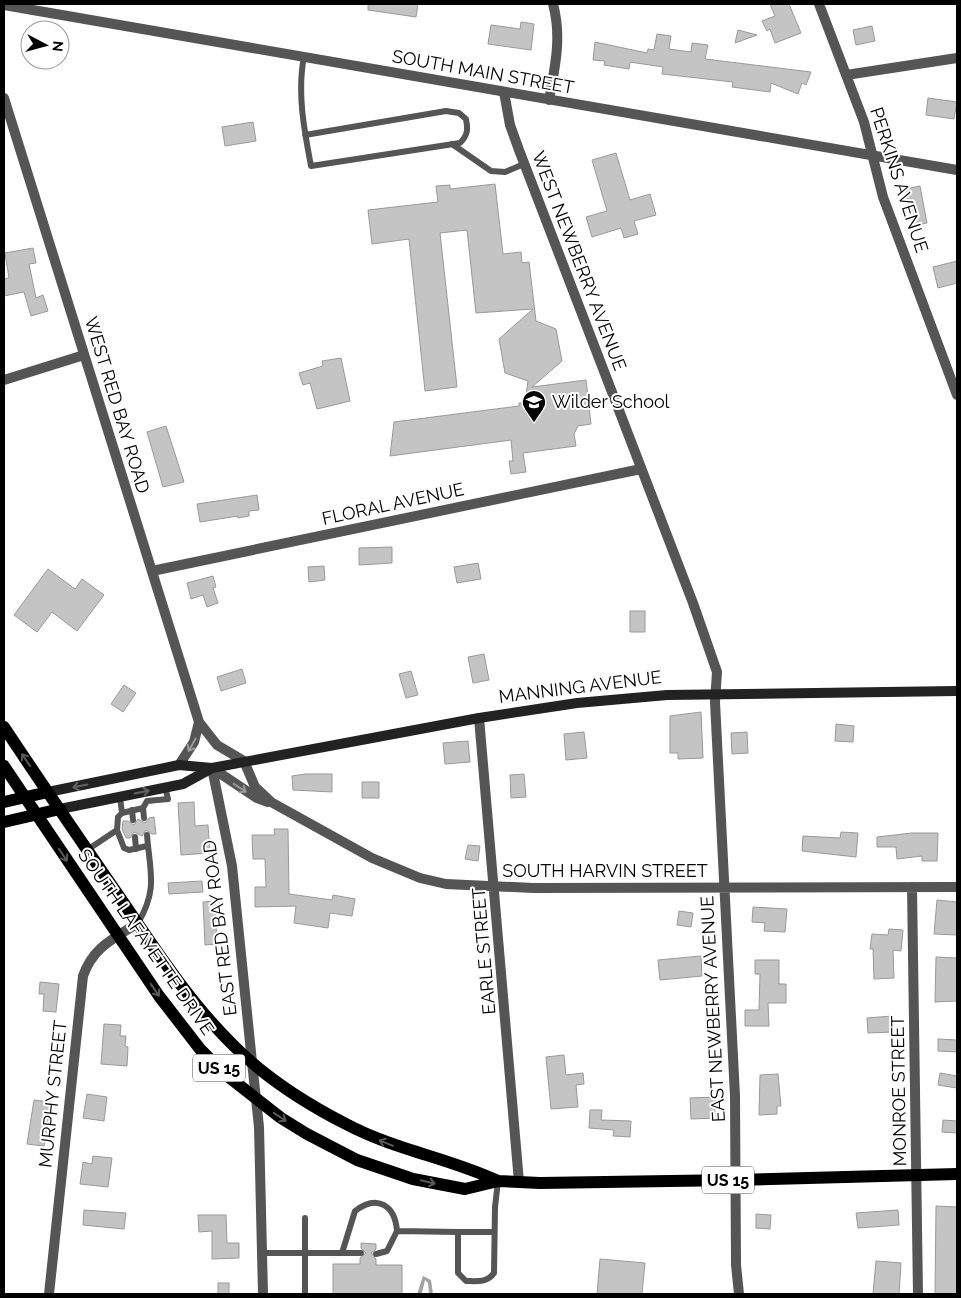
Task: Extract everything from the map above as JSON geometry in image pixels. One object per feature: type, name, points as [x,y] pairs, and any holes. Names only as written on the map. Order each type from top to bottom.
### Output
[{"type":"main road","name":"MANNING AVENUE","points":[[4,822],[183,784],[212,768],[244,761],[479,718],[577,703],[667,694],[957,691]]},
{"type":"main road","name":"US 15","points":[[4,727],[60,809]]},
{"type":"main road","name":"MANNING AVENUE","points":[[4,802],[179,765],[212,768]]},
{"type":"main road","name":"US 15","points":[[4,766],[25,798]]},
{"type":"main road","name":"SOUTH LAFAYETTE DRIVE","points":[[25,798],[173,1015],[200,1049],[225,1074],[257,1101],[315,1139],[357,1160],[385,1170],[413,1179],[465,1189],[498,1180]]},
{"type":"main road","name":"SOUTH LAFAYETTE DRIVE","points":[[60,809],[138,923],[204,1013],[252,1062],[318,1108],[369,1136],[420,1154],[466,1166],[498,1180],[519,1182],[735,1180],[957,1174]]},
{"type":"street","points":[[549,100],[558,52],[558,32],[553,4]]},
{"type":"street","name":"PERKINS AVENUE","points":[[819,4],[864,122],[883,196],[957,395]]},
{"type":"street","name":"SOUTH MAIN STREET","points":[[4,5],[957,170]]},
{"type":"street","points":[[846,75],[957,58]]},
{"type":"street","name":"WEST NEWBERRY AVENUE","points":[[504,92],[510,125],[524,164],[715,666],[716,693]]},
{"type":"street","name":"WEST RED BAY ROAD","points":[[4,98],[199,722],[217,744],[244,761]]},
{"type":"street","points":[[4,380],[84,355]]},
{"type":"street","name":"FLORAL AVENUE","points":[[152,571],[641,469]]},
{"type":"street","name":"EAST NEWBERRY AVENUE","points":[[716,693],[714,702],[735,1096],[736,1265],[739,1294]]},
{"type":"street","name":"EARLE STREET","points":[[479,718],[519,1182]]},
{"type":"street","points":[[179,765],[194,742],[199,722]]},
{"type":"street","name":"SOUTH HARVIN STREET","points":[[244,761],[255,787],[272,802],[391,867],[420,878],[446,884],[495,887],[957,887]]},
{"type":"street","name":"SOUTH HARVIN STREET","points":[[212,768],[256,798],[272,802]]},
{"type":"street","name":"EAST RED BAY ROAD","points":[[212,768],[232,866],[257,1101],[263,1294]]},
{"type":"street","name":"MONROE STREET","points":[[912,887],[918,1294]]},
{"type":"street","name":"MURPHY STREET","points":[[49,1294],[80,987],[90,958],[102,946],[138,923]]},
{"type":"lane","points":[[304,56],[300,92],[306,135],[311,166],[460,143],[466,137],[468,129],[466,118],[459,113],[446,112],[306,135]]},
{"type":"lane","points":[[452,144],[491,171],[499,173],[524,164]]},
{"type":"lane","points":[[144,818],[143,808],[147,801],[168,799],[166,787]]},
{"type":"lane","points":[[120,797],[122,813]]},
{"type":"lane","points":[[143,808],[122,813],[118,817],[117,830],[124,848],[129,850],[148,846]]},
{"type":"lane","points":[[132,810],[133,820]]},
{"type":"lane","points":[[88,850],[117,830]]},
{"type":"lane","points":[[138,923],[148,905],[152,888],[147,835]]},
{"type":"lane","points":[[135,837],[136,849]]},
{"type":"lane","points":[[458,1232],[458,1273],[466,1281],[490,1279],[494,1273],[494,1232],[498,1180]]},
{"type":"lane","points":[[342,1253],[355,1211],[362,1205],[372,1202],[382,1204],[392,1211],[397,1232],[386,1251],[376,1254]]},
{"type":"lane","points":[[304,1294],[305,1218]]},
{"type":"lane","points":[[397,1232],[494,1232]]},
{"type":"lane","points":[[263,1253],[360,1253]]},
{"type":"shaded area","points":[[423,1276],[431,1280],[433,1294],[429,1294],[428,1283],[425,1280],[422,1293],[417,1294]]},
{"type":"building","points":[[368,4],[418,4],[416,17],[368,10]]},
{"type":"building","points":[[770,4],[789,4],[801,33],[775,43],[770,29],[767,31],[762,21],[775,16]]},
{"type":"building","points":[[521,22],[534,24],[531,50],[488,44],[491,25],[520,29]]},
{"type":"building","points":[[872,26],[875,41],[856,45],[853,30]]},
{"type":"building","points":[[738,30],[757,35],[735,43]]},
{"type":"building","points":[[657,34],[671,36],[669,49],[691,52],[692,43],[708,45],[705,59],[811,72],[806,85],[802,83],[798,94],[771,83],[770,92],[732,87],[733,82],[662,74],[663,67],[630,62],[629,69],[604,65],[605,61],[593,60],[595,42],[647,53],[648,49],[654,50]]},
{"type":"building","points":[[928,98],[957,102],[954,119],[926,115]]},
{"type":"building","points":[[253,122],[256,141],[225,146],[222,127]]},
{"type":"building","points":[[616,153],[630,200],[650,194],[656,215],[634,221],[638,234],[624,238],[621,228],[592,237],[586,217],[607,211],[592,160]]},
{"type":"building","points":[[495,184],[503,254],[521,252],[522,263],[529,262],[536,321],[556,329],[562,361],[532,387],[586,380],[591,424],[578,426],[574,434],[576,446],[523,453],[526,472],[511,474],[509,461],[513,461],[511,440],[390,456],[394,422],[519,406],[519,403],[525,403],[528,381],[505,373],[499,339],[533,309],[476,313],[467,230],[440,233],[457,387],[425,391],[409,239],[372,244],[368,210],[438,202],[436,186],[450,185],[450,189]]},
{"type":"building","points":[[920,186],[927,223],[912,226],[905,189]]},
{"type":"building","points":[[33,248],[36,263],[29,264],[36,298],[43,295],[48,311],[31,316],[24,292],[4,296],[4,279],[9,278],[5,253]]},
{"type":"building","points":[[957,261],[957,283],[938,288],[933,267]]},
{"type":"building","points":[[341,358],[350,401],[317,409],[310,383],[303,385],[299,373],[323,366],[322,361]]},
{"type":"building","points":[[166,426],[184,482],[163,487],[147,432]]},
{"type":"building","points":[[257,495],[259,510],[249,511],[249,516],[200,522],[197,504]]},
{"type":"building","points":[[392,547],[392,563],[359,565],[359,548]]},
{"type":"building","points":[[478,563],[481,579],[457,583],[454,567]]},
{"type":"building","points":[[324,566],[325,580],[309,582],[308,567]]},
{"type":"building","points":[[48,569],[75,589],[82,579],[104,595],[77,631],[52,612],[37,632],[14,615]]},
{"type":"building","points":[[213,576],[216,587],[213,588],[218,603],[207,607],[203,595],[191,599],[187,583]]},
{"type":"building","points":[[630,611],[645,611],[645,632],[630,632]]},
{"type":"building","points":[[484,654],[489,680],[473,683],[468,657]]},
{"type":"building","points":[[242,669],[246,683],[221,691],[217,677]]},
{"type":"building","points":[[411,671],[418,695],[406,698],[399,674]]},
{"type":"building","points":[[124,685],[136,693],[123,712],[111,704]]},
{"type":"building","points":[[701,712],[703,758],[678,759],[678,753],[670,753],[670,716]]},
{"type":"building","points":[[836,724],[854,726],[853,742],[835,741]]},
{"type":"building","points":[[584,732],[587,758],[566,760],[564,734]]},
{"type":"building","points":[[747,732],[748,753],[732,754],[731,733]]},
{"type":"building","points":[[468,741],[470,762],[445,764],[443,743]]},
{"type":"building","points":[[332,774],[332,792],[293,790],[292,776]]},
{"type":"building","points":[[524,774],[526,797],[511,798],[510,775]]},
{"type":"building","points":[[362,782],[379,782],[379,798],[362,798]]},
{"type":"building","points":[[194,802],[195,826],[208,825],[210,853],[181,855],[178,803]]},
{"type":"building","points":[[154,817],[156,834],[146,830],[142,836],[134,832],[130,838],[126,838],[122,829],[123,821],[128,821],[134,825],[138,819],[145,823],[149,818]]},
{"type":"building","points":[[274,829],[288,829],[289,894],[332,900],[333,895],[355,899],[352,916],[330,913],[328,928],[294,923],[296,906],[255,907],[255,887],[266,887],[265,859],[253,859],[252,835],[275,835]]},
{"type":"building","points":[[841,832],[858,833],[856,857],[802,851],[803,836],[840,838]]},
{"type":"building","points":[[912,833],[938,833],[937,861],[922,861],[922,856],[897,859],[896,847],[877,847],[877,837]]},
{"type":"building","points":[[468,845],[480,846],[478,861],[465,859]]},
{"type":"building","points":[[202,881],[203,892],[169,894],[168,883]]},
{"type":"building","points":[[937,900],[957,902],[957,935],[934,934]]},
{"type":"building","points":[[215,901],[217,944],[205,945],[203,902]]},
{"type":"building","points":[[753,907],[787,909],[785,932],[764,931],[765,923],[752,922]]},
{"type":"building","points":[[679,911],[693,913],[691,927],[677,925]]},
{"type":"building","points":[[889,929],[903,930],[901,951],[893,950],[894,978],[874,979],[873,949],[870,949],[872,934],[888,935]]},
{"type":"building","points":[[701,956],[702,976],[660,980],[658,960]]},
{"type":"building","points":[[936,957],[957,958],[957,1001],[935,1002]]},
{"type":"building","points":[[755,960],[779,960],[779,984],[786,984],[786,1003],[768,1003],[769,1026],[745,1026],[745,1010],[759,1010],[760,974],[755,974]]},
{"type":"building","points":[[40,982],[59,984],[56,1012],[43,1011],[44,994],[39,994]]},
{"type":"building","points":[[892,1016],[893,1032],[868,1033],[867,1018]]},
{"type":"building","points":[[104,1024],[121,1025],[120,1036],[126,1036],[125,1046],[128,1047],[127,1066],[101,1064]]},
{"type":"building","points":[[938,1039],[957,1040],[957,1052],[938,1051]]},
{"type":"building","points":[[564,1055],[566,1075],[583,1073],[584,1084],[576,1085],[578,1107],[551,1109],[546,1057]]},
{"type":"building","points":[[940,1073],[957,1076],[957,1088],[938,1085]]},
{"type":"building","points":[[778,1074],[781,1106],[777,1106],[777,1114],[759,1115],[760,1075]]},
{"type":"building","points":[[87,1094],[107,1097],[104,1121],[83,1118]]},
{"type":"building","points":[[715,1097],[715,1118],[691,1119],[690,1098]]},
{"type":"building","points":[[34,1100],[51,1102],[44,1146],[27,1144]]},
{"type":"building","points":[[590,1110],[602,1110],[601,1120],[631,1121],[630,1137],[613,1136],[614,1130],[589,1128]]},
{"type":"building","points":[[943,1120],[957,1121],[957,1133],[942,1132]]},
{"type":"building","points":[[93,1156],[112,1158],[108,1187],[80,1184],[83,1162],[92,1164]]},
{"type":"building","points":[[936,1206],[957,1207],[957,1294],[935,1294]]},
{"type":"building","points":[[84,1210],[126,1213],[124,1229],[83,1225]]},
{"type":"building","points":[[898,1210],[899,1225],[858,1228],[856,1213]]},
{"type":"building","points":[[756,1214],[771,1215],[770,1229],[756,1228]]},
{"type":"building","points":[[198,1215],[226,1215],[227,1243],[239,1243],[239,1258],[212,1259],[212,1231],[199,1232]]},
{"type":"building","points":[[361,1243],[376,1244],[376,1249],[371,1253],[376,1259],[376,1265],[402,1265],[402,1294],[333,1294],[333,1264],[360,1264],[360,1258],[366,1253],[361,1248]]},
{"type":"building","points":[[600,1259],[645,1263],[642,1294],[597,1294]]},
{"type":"building","points":[[876,1261],[901,1263],[899,1294],[873,1294]]},
{"type":"building","points":[[218,1283],[229,1283],[229,1294],[218,1294]]},
{"type":"place","name":"Wilder School","points":[[534,423]]}]
